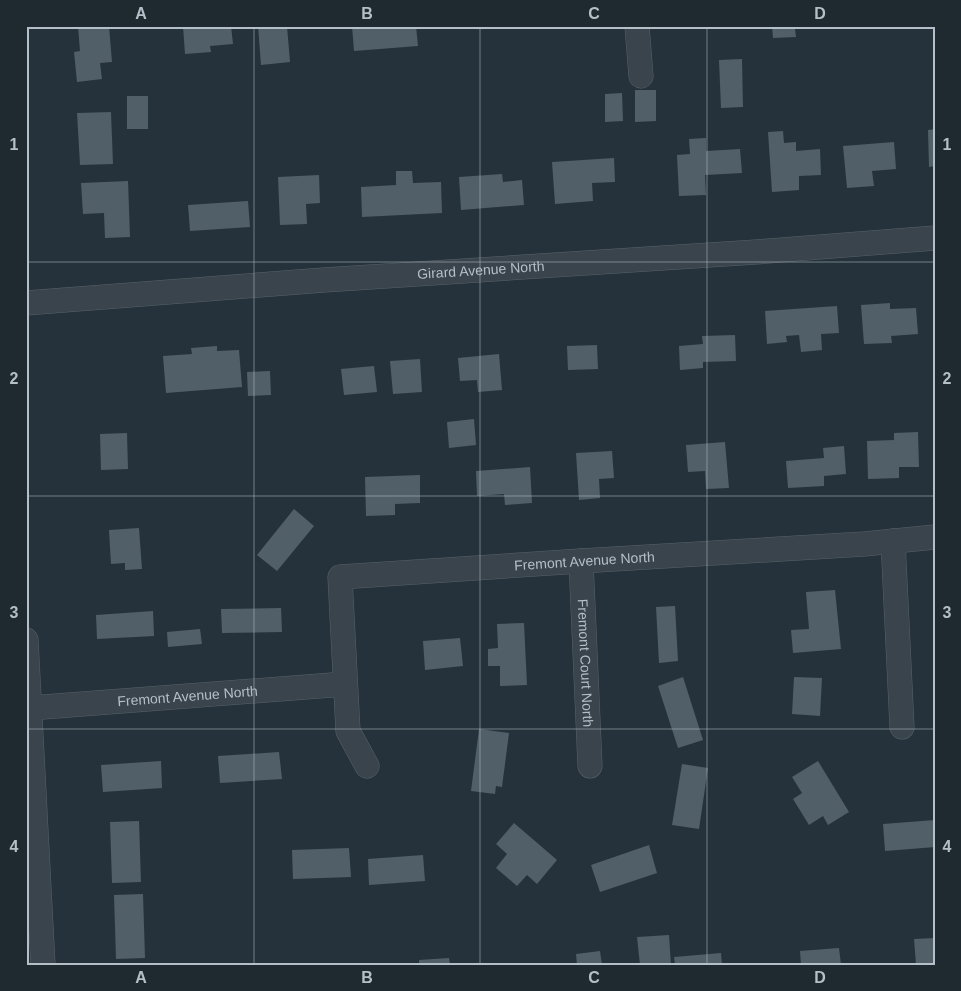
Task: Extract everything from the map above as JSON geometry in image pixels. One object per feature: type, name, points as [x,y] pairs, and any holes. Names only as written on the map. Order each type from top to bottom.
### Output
[{"type":"street","points":[[637,26],[641,76]]},
{"type":"street","name":"Girard Avenue North","points":[[26,303],[324,280],[756,252],[935,238]]},
{"type":"street","name":"Fremont Avenue North","points":[[367,766],[348,731],[340,577],[864,544],[935,537]]},
{"type":"street","points":[[892,540],[902,727]]},
{"type":"street","name":"Fremont Court North","points":[[581,561],[590,766]]},
{"type":"street","points":[[26,640],[43,965]]},
{"type":"street","name":"Fremont Avenue North","points":[[30,708],[345,684]]},
{"type":"building","points":[[78,26],[109,26],[112,62],[100,63],[102,79],[77,82],[74,52],[80,51]]},
{"type":"building","points":[[183,26],[231,26],[233,44],[210,46],[211,52],[185,54]]},
{"type":"building","points":[[258,26],[287,26],[290,62],[261,65]]},
{"type":"building","points":[[352,26],[416,26],[418,46],[354,51]]},
{"type":"building","points":[[772,26],[822,26],[822,28],[795,29],[796,37],[773,38]]},
{"type":"building","points":[[742,59],[743,107],[721,108],[719,60]]},
{"type":"building","points":[[635,90],[656,90],[656,121],[635,122]]},
{"type":"building","points":[[622,93],[623,121],[605,122],[605,94]]},
{"type":"building","points":[[127,96],[148,96],[148,129],[127,129]]},
{"type":"building","points":[[111,112],[113,164],[80,165],[77,113]]},
{"type":"building","points":[[935,129],[935,166],[929,167],[928,130]]},
{"type":"building","points":[[783,131],[784,143],[796,142],[796,151],[820,149],[821,175],[799,176],[799,190],[772,192],[768,132]]},
{"type":"building","points":[[706,138],[706,151],[740,149],[742,173],[705,175],[706,195],[679,196],[677,155],[690,154],[689,139]]},
{"type":"building","points":[[894,142],[896,169],[872,171],[874,186],[847,188],[843,146]]},
{"type":"building","points":[[614,158],[615,182],[592,183],[593,201],[555,204],[552,162]]},
{"type":"building","points":[[396,171],[412,171],[413,183],[441,182],[442,213],[362,217],[361,187],[396,185]]},
{"type":"building","points":[[502,174],[503,182],[522,180],[524,205],[461,210],[459,177]]},
{"type":"building","points":[[319,175],[320,203],[306,204],[307,224],[280,225],[278,177]]},
{"type":"building","points":[[128,181],[130,237],[105,238],[104,213],[83,214],[81,183]]},
{"type":"building","points":[[248,201],[250,227],[190,231],[188,205]]},
{"type":"building","points":[[890,303],[890,309],[916,308],[918,334],[891,336],[892,343],[864,344],[861,305]]},
{"type":"building","points":[[837,306],[839,333],[821,334],[822,350],[801,352],[799,335],[786,336],[787,342],[767,344],[765,311]]},
{"type":"building","points":[[735,335],[736,361],[703,362],[703,368],[680,370],[679,346],[703,344],[702,336]]},
{"type":"building","points":[[597,345],[598,369],[568,370],[567,346]]},
{"type":"building","points":[[217,346],[217,351],[239,350],[242,387],[166,393],[163,356],[192,354],[191,348]]},
{"type":"building","points":[[499,354],[502,390],[478,392],[477,380],[460,381],[458,358]]},
{"type":"building","points":[[420,359],[422,392],[393,394],[390,361]]},
{"type":"building","points":[[374,366],[377,392],[344,395],[341,369]]},
{"type":"building","points":[[270,371],[271,395],[248,396],[247,372]]},
{"type":"building","points":[[474,419],[476,445],[449,448],[447,422]]},
{"type":"building","points":[[918,432],[919,467],[899,467],[899,478],[868,479],[867,441],[894,440],[894,433]]},
{"type":"building","points":[[127,433],[128,469],[101,470],[100,434]]},
{"type":"building","points":[[725,442],[729,488],[706,489],[705,471],[688,472],[686,445]]},
{"type":"building","points":[[844,446],[846,474],[824,476],[824,486],[788,488],[786,461],[824,458],[823,448]]},
{"type":"building","points":[[612,451],[614,478],[599,479],[600,498],[579,500],[576,453]]},
{"type":"building","points":[[530,467],[532,503],[505,505],[504,494],[477,496],[476,471]]},
{"type":"building","points":[[420,475],[420,503],[395,504],[395,515],[366,516],[365,477]]},
{"type":"building","points":[[294,509],[314,526],[277,571],[257,555]]},
{"type":"building","points":[[139,528],[142,569],[125,570],[125,563],[111,564],[109,530]]},
{"type":"building","points":[[835,590],[841,649],[793,653],[791,630],[809,629],[806,592]]},
{"type":"building","points":[[675,606],[678,661],[659,663],[656,607]]},
{"type":"building","points":[[281,608],[282,632],[222,633],[221,609]]},
{"type":"building","points":[[153,611],[154,636],[97,639],[96,615]]},
{"type":"building","points":[[524,623],[527,685],[500,686],[500,666],[488,666],[488,649],[498,648],[497,624]]},
{"type":"building","points":[[200,629],[202,644],[168,647],[167,632]]},
{"type":"building","points":[[460,638],[463,666],[425,670],[423,641]]},
{"type":"building","points":[[683,677],[703,740],[678,748],[658,686]]},
{"type":"building","points":[[794,677],[822,678],[820,716],[792,714]]},
{"type":"building","points":[[479,729],[509,733],[502,787],[496,786],[495,794],[471,791]]},
{"type":"building","points":[[279,752],[282,779],[220,783],[218,756]]},
{"type":"building","points":[[161,761],[162,788],[103,792],[101,765]]},
{"type":"building","points":[[818,761],[849,812],[828,825],[823,816],[809,825],[793,799],[802,793],[792,777]]},
{"type":"building","points":[[682,764],[708,768],[699,829],[672,825]]},
{"type":"building","points":[[935,820],[935,847],[885,851],[883,824]]},
{"type":"building","points":[[139,821],[141,882],[112,883],[110,822]]},
{"type":"building","points":[[514,823],[557,860],[537,884],[527,875],[517,886],[496,868],[507,854],[496,844]]},
{"type":"building","points":[[649,845],[657,873],[600,892],[591,865]]},
{"type":"building","points":[[349,848],[351,877],[293,879],[292,850]]},
{"type":"building","points":[[423,855],[425,881],[369,885],[368,859]]},
{"type":"building","points":[[143,894],[145,958],[116,959],[114,895]]},
{"type":"building","points":[[669,935],[671,965],[640,965],[637,937]]},
{"type":"building","points":[[935,938],[935,965],[916,965],[914,939]]},
{"type":"building","points":[[839,948],[841,965],[801,965],[800,951]]},
{"type":"building","points":[[600,951],[602,965],[577,965],[576,954]]},
{"type":"building","points":[[721,953],[722,965],[675,965],[674,957]]},
{"type":"building","points":[[449,958],[450,965],[419,965],[419,960]]}]
